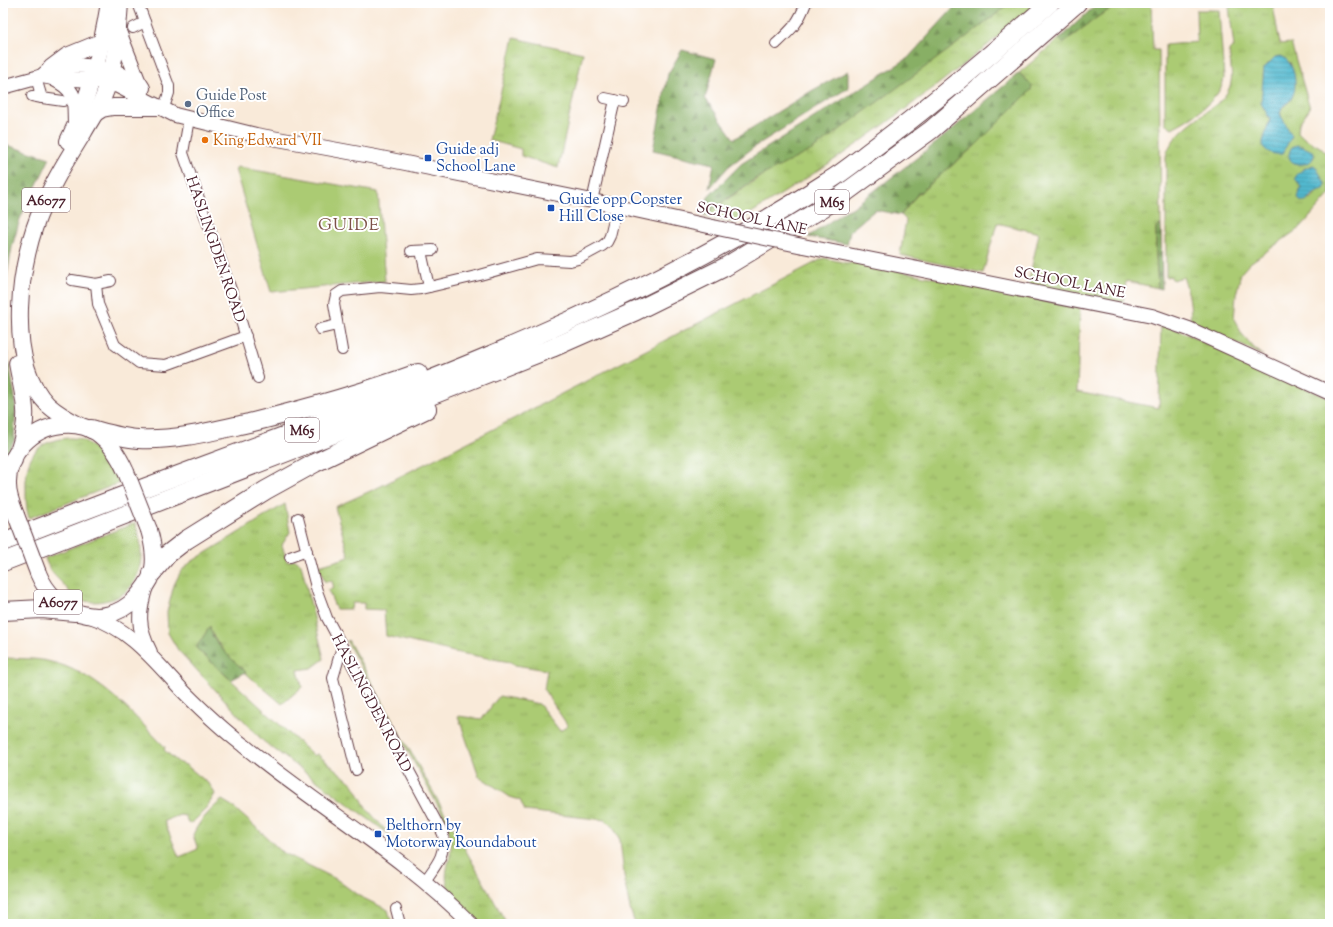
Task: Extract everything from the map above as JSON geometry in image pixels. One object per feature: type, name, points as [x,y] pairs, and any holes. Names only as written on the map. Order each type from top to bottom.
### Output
[{"type":"highway","name":"A6077","points":[[110,3],[101,42],[102,75],[104,95],[63,166],[42,207],[29,243],[20,295],[23,350],[28,369],[37,389],[48,404],[62,415],[102,437],[116,452],[126,472],[148,530],[154,555],[149,579],[133,601],[121,609],[109,614],[82,614],[63,605],[51,596],[42,583],[11,503],[8,484],[10,471],[25,429],[26,410],[18,364],[13,308],[16,265],[22,240],[39,199],[75,127],[102,75],[114,58],[125,29],[120,3]]},
{"type":"highway","name":"M65","points":[[3,542],[83,510],[281,438],[404,391],[505,350],[655,281],[758,225],[830,181],[912,120],[962,80],[1050,3]]},
{"type":"highway","name":"M65","points":[[3,562],[552,348],[636,311],[725,266],[834,201],[931,130],[1076,3]]},
{"type":"highway","points":[[45,75],[67,56],[101,42]]},
{"type":"highway","points":[[94,114],[113,107],[161,108]]},
{"type":"highway","points":[[3,476],[16,455],[30,438],[46,429],[63,425],[86,428],[125,437],[153,439],[207,433],[290,413],[383,385],[596,309]]},
{"type":"highway","points":[[149,579],[168,554],[186,540],[266,490],[315,463],[552,348]]},
{"type":"highway","points":[[3,612],[42,609],[82,614]]},
{"type":"main road","points":[[125,29],[141,86]]},
{"type":"main road","points":[[3,87],[75,65],[102,75],[119,73],[141,86],[161,108]]},
{"type":"main road","points":[[45,75],[65,84],[71,92],[74,102],[75,127]]},
{"type":"main road","name":"SCHOOL LANE","points":[[102,75],[118,86],[175,115],[256,135],[376,157],[617,206],[803,246],[1152,316],[1189,329],[1330,393]]},
{"type":"main road","points":[[149,579],[140,611],[140,623],[143,636],[153,658]]},
{"type":"main road","points":[[82,614],[107,622],[123,632],[153,658],[203,711],[242,745],[363,833],[425,881],[471,924]]},
{"type":"street","points":[[138,3],[169,86],[169,93],[161,108]]},
{"type":"street","points":[[776,44],[801,18],[806,3]]},
{"type":"street","points":[[125,29],[145,22]]},
{"type":"street","points":[[42,98],[45,75]]},
{"type":"street","points":[[32,96],[64,101]]},
{"type":"street","points":[[592,201],[620,101],[605,98]]},
{"type":"street","name":"HASLINGDEN ROAD","points":[[189,119],[183,153],[246,336],[258,378]]},
{"type":"street","points":[[342,350],[334,301],[336,295],[342,291],[380,288],[415,290],[480,275],[537,259],[570,262],[607,242],[617,206]]},
{"type":"street","points":[[411,251],[433,250]]},
{"type":"street","points":[[421,251],[429,287]]},
{"type":"street","points":[[72,280],[96,284],[111,281]]},
{"type":"street","points":[[96,284],[98,304],[116,346],[139,363],[166,365],[246,336]]},
{"type":"street","points":[[320,329],[337,325]]},
{"type":"street","name":"HASLINGDEN ROAD","points":[[298,518],[316,591],[327,618],[443,834],[444,842],[442,853],[425,881]]},
{"type":"street","points":[[290,557],[307,552]]},
{"type":"street","points":[[342,647],[333,678],[356,770]]},
{"type":"street","points":[[396,909],[400,924]]},
{"type":"green space","points":[[958,3],[1010,3],[980,27],[812,150],[755,179],[704,215],[708,197],[741,164],[908,58]]},
{"type":"green space","points":[[1010,3],[1039,3],[958,69],[895,117],[840,156],[788,190],[735,223],[704,215],[980,27]]},
{"type":"green space","points":[[1098,3],[1120,3],[1099,16],[1063,43],[1059,39]]},
{"type":"green space","points":[[1120,3],[1151,3],[1153,50],[1159,50],[1161,225],[1156,228],[1158,288],[1126,281],[1123,303],[1028,285],[1039,233],[997,223],[983,273],[900,255],[906,220],[901,215],[916,196],[976,145],[1032,85],[1019,73],[1059,39],[1063,42]]},
{"type":"green space","points":[[1239,3],[1268,3],[1273,6],[1280,44],[1291,43],[1310,108],[1299,123],[1298,132],[1304,138],[1320,147],[1330,157],[1330,194],[1301,227],[1250,263],[1241,273],[1236,295],[1234,319],[1242,334],[1254,348],[1263,355],[1190,322],[1190,299],[1183,277],[1173,280],[1170,276],[1166,277],[1166,156],[1169,148],[1180,133],[1218,103],[1228,91],[1231,79],[1229,50],[1234,47],[1229,7]],"holes":[[[1290,62],[1295,84],[1292,97],[1280,112],[1284,123],[1263,142],[1270,119],[1261,103]],[[1313,165],[1316,167],[1317,191],[1311,199],[1299,193],[1301,187],[1298,182],[1303,169]]]},
{"type":"green space","points":[[1196,10],[1219,10],[1224,78],[1222,86],[1217,94],[1204,108],[1172,128],[1165,123],[1165,45],[1197,42]]},
{"type":"green space","points":[[514,38],[583,53],[558,168],[521,156],[521,149],[489,140]]},
{"type":"green space","points":[[682,50],[716,59],[705,98],[734,139],[813,90],[848,71],[848,88],[757,145],[728,167],[709,189],[714,164],[653,150],[668,74]]},
{"type":"green space","points":[[1019,73],[1032,85],[1031,90],[976,145],[916,196],[901,215],[875,210],[850,231],[847,244],[808,237],[845,211],[852,208],[936,143]]},
{"type":"green space","points":[[3,144],[50,158],[20,219],[12,247],[4,292],[3,331]]},
{"type":"green space","points":[[237,167],[378,192],[385,281],[271,292],[235,169]]},
{"type":"green space","points":[[1161,225],[1162,289],[1158,288],[1156,255],[1156,227]]},
{"type":"green space","points":[[824,258],[851,264],[852,261],[1080,308],[1077,392],[1159,408],[1161,325],[1178,330],[1330,399],[1330,924],[635,924],[630,909],[625,884],[620,840],[612,825],[605,820],[525,811],[520,800],[510,797],[479,776],[458,716],[482,719],[499,696],[539,704],[560,731],[568,726],[544,690],[547,670],[515,665],[510,662],[454,652],[386,636],[384,610],[364,609],[364,603],[352,603],[351,609],[336,609],[328,590],[334,588],[332,581],[325,582],[319,566],[349,557],[335,507],[377,488],[480,436]]},
{"type":"green space","points":[[3,331],[16,403],[14,441],[3,461]]},
{"type":"green space","points":[[69,438],[80,439],[93,447],[109,465],[119,483],[29,518],[26,504],[26,479],[30,460],[40,447],[47,443]]},
{"type":"green space","points":[[285,504],[290,532],[282,545],[287,562],[295,560],[301,564],[324,659],[312,668],[298,670],[302,687],[282,704],[233,661],[216,640],[210,629],[196,648],[314,756],[317,754],[353,784],[367,809],[390,835],[263,741],[178,650],[168,633],[167,612],[174,585],[181,571],[191,562]]},
{"type":"green space","points":[[135,523],[141,547],[139,571],[134,582],[127,591],[117,597],[97,602],[77,599],[48,566],[45,558]]},
{"type":"green space","points":[[210,626],[219,645],[246,672],[231,680],[196,648]]},
{"type":"green space","points":[[348,640],[507,924],[480,924],[461,905],[449,889],[446,879],[451,844],[450,834],[445,820],[347,642]]},
{"type":"green space","points":[[3,659],[47,661],[65,666],[82,674],[112,695],[126,707],[165,747],[164,750],[178,762],[186,765],[210,785],[215,794],[197,818],[189,824],[185,816],[180,815],[164,821],[179,857],[198,849],[193,835],[195,830],[205,816],[222,800],[232,806],[282,852],[336,879],[359,896],[388,910],[392,924],[3,924]]},
{"type":"water","points":[[1281,56],[1290,63],[1295,81],[1295,88],[1291,99],[1283,106],[1280,114],[1292,136],[1282,154],[1274,154],[1263,147],[1263,142],[1270,119],[1261,103],[1264,68],[1275,57]]},
{"type":"water","points":[[1297,145],[1314,152],[1313,158],[1310,162],[1299,164],[1294,163],[1290,159],[1289,154],[1292,147]]},
{"type":"water","points":[[1314,165],[1326,185],[1324,189],[1317,191],[1308,200],[1300,201],[1298,198],[1301,187],[1295,178],[1301,171]]},
{"type":"place","name":"Guide Post Office","points":[[188,104]]},
{"type":"place","name":"King Edward VII","points":[[205,140]]},
{"type":"place","name":"Guide adj School Lane","points":[[428,158]]},
{"type":"place","name":"Guide opp Copster Hill Close","points":[[551,208]]},
{"type":"place","name":"Belthorn by Motorway Roundabout","points":[[378,834]]},
{"type":"district","name":"GUIDE","points":[[349,224]]}]
